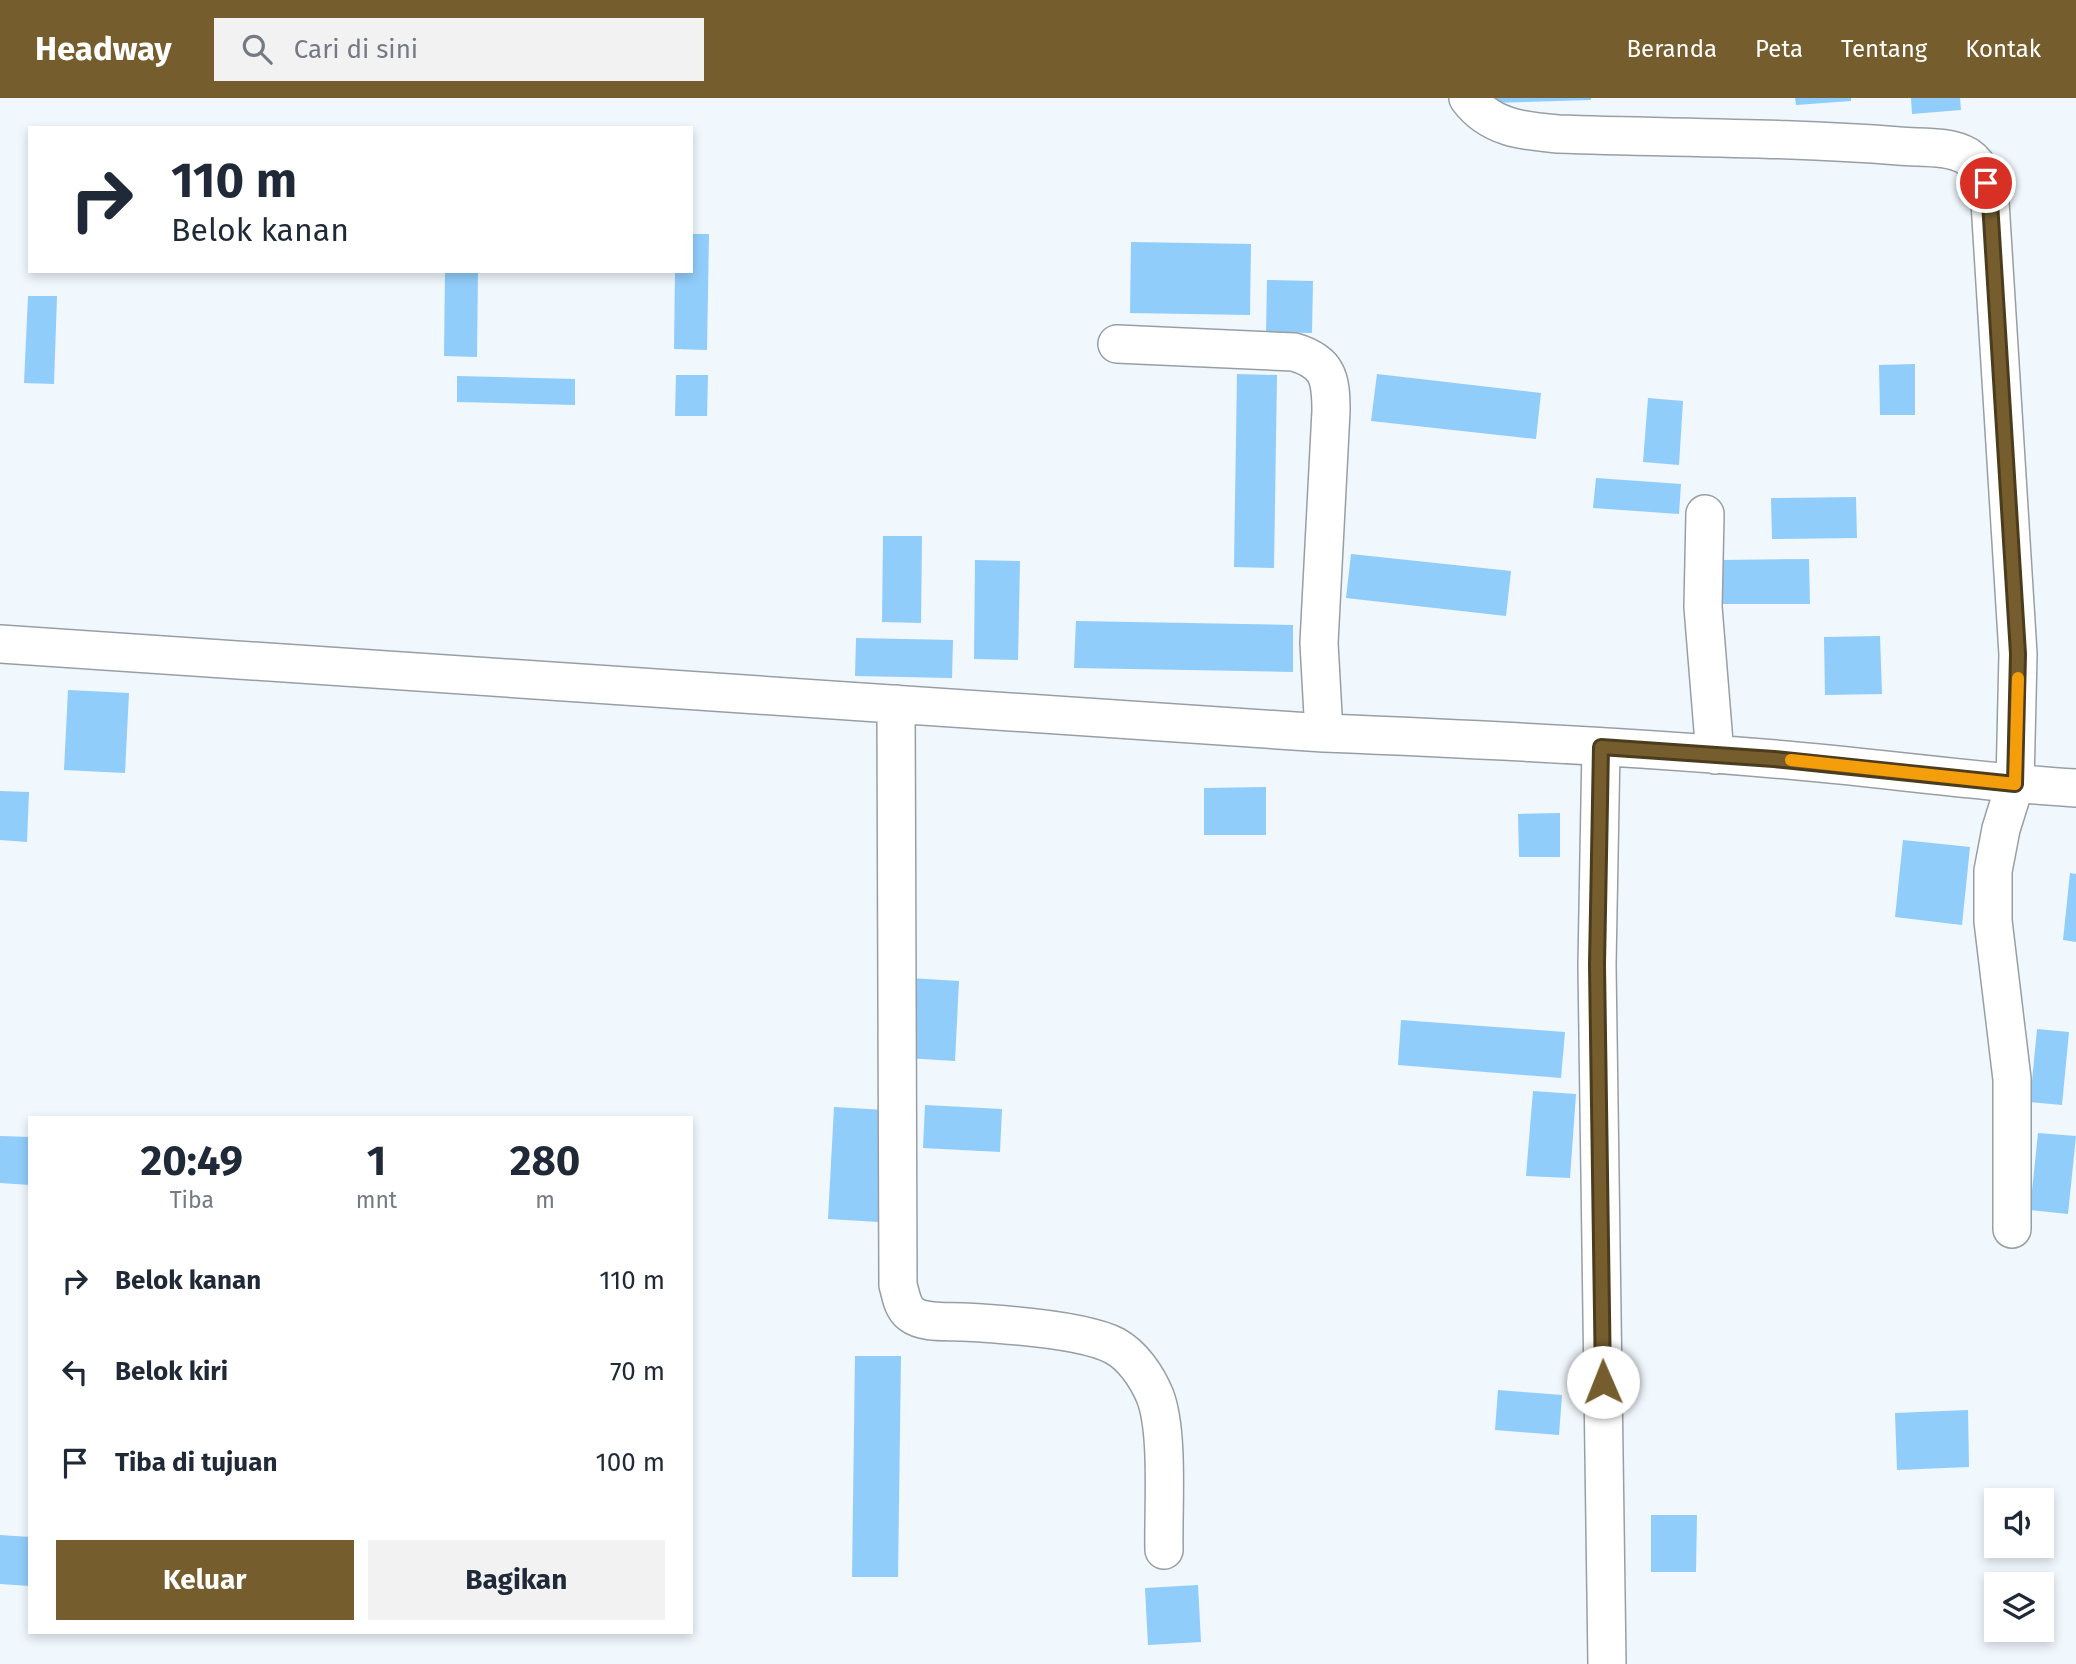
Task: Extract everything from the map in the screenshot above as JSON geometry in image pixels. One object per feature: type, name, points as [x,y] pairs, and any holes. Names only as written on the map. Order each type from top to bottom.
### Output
[{"type":"street","points":[[1468,98],[1489,120],[1520,131],[1866,143],[1951,150],[1966,156],[1977,165],[1986,183],[1990,202],[2018,640],[2015,784],[2001,829],[1993,871],[1993,921],[2012,1079],[2012,1229]]},
{"type":"street","points":[[1116,344],[1294,352],[1313,357],[1325,370],[1331,389],[1331,411],[1319,643],[1324,733]]},
{"type":"street","points":[[1706,513],[1703,607],[1715,755]]},
{"type":"street","points":[[0,644],[1324,733],[1515,740],[1774,759],[2076,788]]},
{"type":"street","points":[[896,704],[898,1285],[902,1302],[910,1314],[925,1320],[1001,1324],[1084,1336],[1116,1346],[1139,1367],[1156,1397],[1163,1441],[1164,1550]]},
{"type":"street","points":[[1601,747],[1597,965],[1607,1664]]},
{"type":"building","points":[[1491,98],[1591,98],[1591,100],[1491,103]]},
{"type":"building","points":[[1795,98],[1851,98],[1851,101],[1796,105]]},
{"type":"building","points":[[1911,98],[1960,98],[1961,110],[1912,114]]},
{"type":"building","points":[[693,234],[709,234],[707,350],[674,349],[675,273],[693,273]]},
{"type":"building","points":[[1131,242],[1251,244],[1250,315],[1130,313]]},
{"type":"building","points":[[445,273],[478,273],[477,357],[444,356]]},
{"type":"building","points":[[1267,280],[1313,281],[1312,333],[1266,332]]},
{"type":"building","points":[[28,296],[57,296],[54,384],[24,383]]},
{"type":"building","points":[[1915,364],[1915,415],[1880,415],[1879,365]]},
{"type":"building","points":[[1237,374],[1277,375],[1274,568],[1234,567]]},
{"type":"building","points":[[1377,374],[1541,393],[1536,439],[1371,421]]},
{"type":"building","points":[[676,375],[708,375],[707,416],[675,416]]},
{"type":"building","points":[[457,376],[575,379],[575,405],[457,402]]},
{"type":"building","points":[[1648,398],[1683,401],[1679,465],[1643,462]]},
{"type":"building","points":[[1596,478],[1681,484],[1679,514],[1593,508]]},
{"type":"building","points":[[1856,497],[1857,538],[1772,539],[1771,498]]},
{"type":"building","points":[[883,536],[922,536],[921,623],[882,622]]},
{"type":"building","points":[[1351,554],[1511,571],[1506,616],[1346,598]]},
{"type":"building","points":[[1809,559],[1810,604],[1722,604],[1721,560]]},
{"type":"building","points":[[975,560],[1020,561],[1018,660],[974,659]]},
{"type":"building","points":[[1076,621],[1293,625],[1293,672],[1074,668]]},
{"type":"building","points":[[1880,636],[1882,694],[1825,695],[1824,637]]},
{"type":"building","points":[[856,638],[953,640],[952,678],[855,676]]},
{"type":"building","points":[[68,690],[129,693],[125,773],[64,770]]},
{"type":"building","points":[[1266,787],[1266,835],[1204,835],[1204,788]]},
{"type":"building","points":[[0,791],[29,792],[27,842],[0,840]]},
{"type":"building","points":[[1560,813],[1560,857],[1519,857],[1518,814]]},
{"type":"building","points":[[1903,840],[1970,847],[1962,925],[1895,917]]},
{"type":"building","points":[[2070,873],[2076,874],[2076,942],[2063,940]]},
{"type":"building","points":[[910,978],[959,981],[955,1061],[906,1058]]},
{"type":"building","points":[[1401,1020],[1565,1032],[1561,1078],[1398,1065]]},
{"type":"building","points":[[2037,1029],[2069,1032],[2062,1105],[2030,1102]]},
{"type":"building","points":[[1533,1091],[1576,1094],[1570,1178],[1526,1176]]},
{"type":"building","points":[[925,1105],[1002,1109],[1000,1152],[923,1148]]},
{"type":"building","points":[[834,1107],[885,1110],[879,1222],[828,1219]]},
{"type":"building","points":[[2038,1133],[2076,1136],[2068,1214],[2030,1210]]},
{"type":"building","points":[[0,1136],[28,1137],[28,1185],[0,1183]]},
{"type":"building","points":[[855,1356],[901,1356],[898,1577],[852,1577]]},
{"type":"building","points":[[1498,1390],[1562,1395],[1559,1435],[1495,1430]]},
{"type":"building","points":[[1968,1410],[1969,1467],[1897,1470],[1895,1413]]},
{"type":"building","points":[[1651,1515],[1697,1515],[1696,1572],[1651,1572]]},
{"type":"building","points":[[0,1535],[28,1537],[28,1586],[0,1584]]},
{"type":"building","points":[[1198,1585],[1201,1642],[1148,1645],[1145,1588]]},
{"type":"slow traffic","points":[[1791,760],[2015,784],[2018,678]]},
{"type":"route","points":[[1603,1382],[1597,965],[1601,747],[1774,759],[2015,784],[2018,654],[1990,202],[1986,183]]}]
